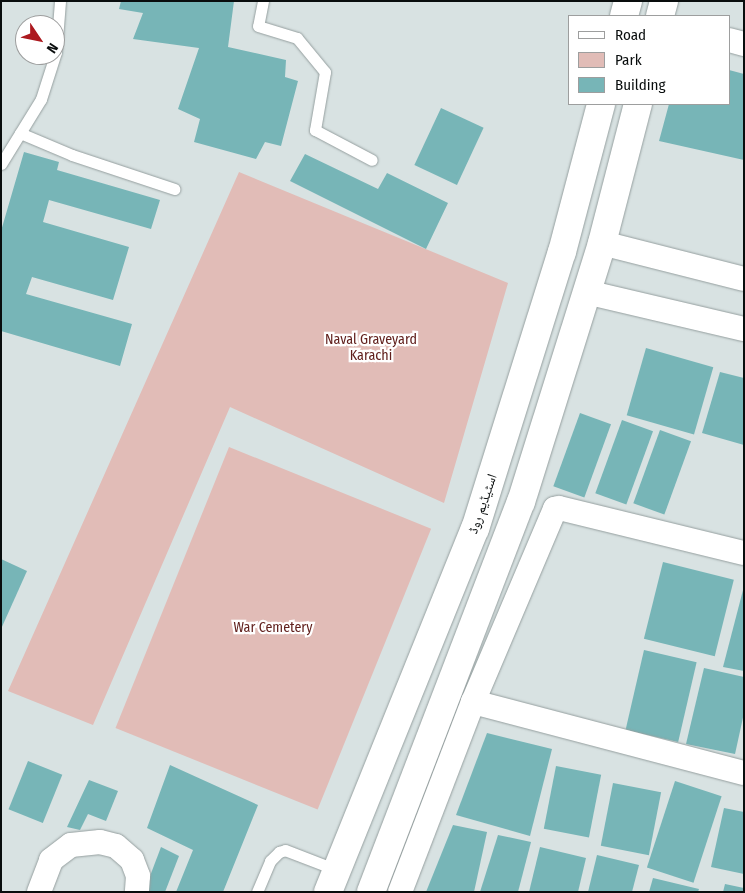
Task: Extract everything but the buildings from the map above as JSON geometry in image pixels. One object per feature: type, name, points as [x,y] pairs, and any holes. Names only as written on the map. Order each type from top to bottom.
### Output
[{"type":"main road","points":[[624,15],[628,1]]},
{"type":"main road","points":[[660,15],[664,1]]},
{"type":"main road","name":"اسٹیڈیم روڈ","points":[[333,881],[475,529],[562,252],[601,105]]},
{"type":"main road","points":[[371,892],[521,502],[602,243],[638,105]]},
{"type":"street","points":[[730,40],[744,44]]},
{"type":"street","points":[[602,243],[744,279]]},
{"type":"street","points":[[586,292],[744,329]]},
{"type":"street","points":[[400,892],[472,702],[555,509],[559,508],[744,554]]},
{"type":"street","points":[[472,702],[744,773]]},
{"type":"street","points":[[39,892],[52,860],[71,846],[100,842],[116,846],[132,860],[138,876],[137,892]]},
{"type":"lane","points":[[1,164],[41,99],[56,52],[60,1]]},
{"type":"lane","points":[[263,1],[258,26],[297,38],[325,72],[315,130],[372,160]]},
{"type":"lane","points":[[20,133],[72,155],[174,189]]},
{"type":"lane","points":[[257,892],[270,861],[279,852],[285,850],[333,881]]},
{"type":"green space","name":"Naval Graveyard Karachi","points":[[239,172],[508,283],[444,503],[230,407],[93,725],[8,691]]},
{"type":"green space","name":"War Cemetery","points":[[229,447],[431,529],[318,810],[115,728]]}]
